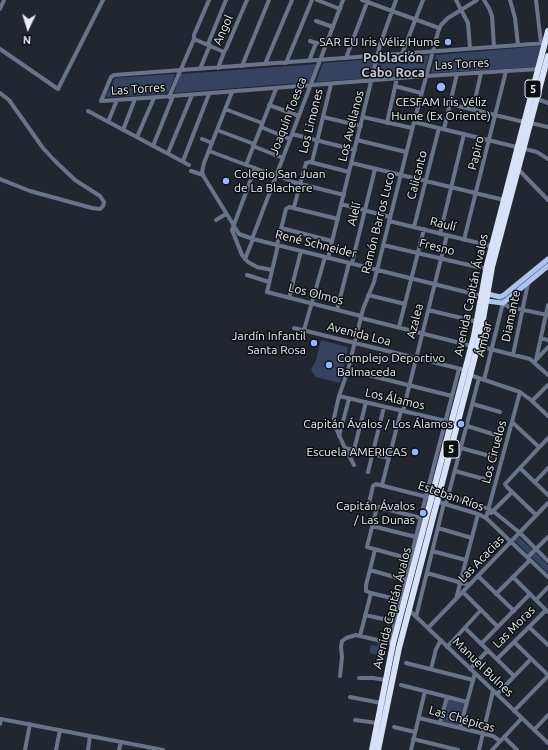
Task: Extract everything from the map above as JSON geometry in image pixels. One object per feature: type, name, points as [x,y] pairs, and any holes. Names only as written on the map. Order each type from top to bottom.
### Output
[{"type":"highway","name":"Avenida Capitán Ávalos","points":[[527,122],[537,100],[543,72],[545,43],[548,31]]},
{"type":"highway","name":"Avenida Capitán Ávalos","points":[[372,750],[397,622],[437,501],[462,370],[475,346],[492,267],[518,169],[527,122],[548,56]]},
{"type":"highway","name":"Avenida Capitán Ávalos","points":[[378,750],[396,659],[470,376],[478,322],[486,297],[486,269],[504,200],[521,148]]},
{"type":"main road","points":[[486,297],[502,296],[548,259]]},
{"type":"main road","points":[[486,297],[503,303],[548,266]]},
{"type":"street","points":[[0,9],[4,0]]},
{"type":"street","points":[[0,49],[58,90],[103,0]]},
{"type":"street","points":[[153,146],[180,70],[210,0]]},
{"type":"street","points":[[200,69],[226,0]]},
{"type":"street","name":"Angol","points":[[218,68],[247,0]]},
{"type":"street","points":[[242,66],[269,0]]},
{"type":"street","points":[[265,64],[292,0]]},
{"type":"street","points":[[286,63],[312,0]]},
{"type":"street","points":[[318,0],[340,9]]},
{"type":"street","name":"Joaquín Toesca","points":[[246,258],[343,0]]},
{"type":"street","points":[[362,0],[439,28],[446,20],[477,0]]},
{"type":"street","name":"Los Avellanos","points":[[304,330],[332,241],[382,37],[396,0]]},
{"type":"street","points":[[402,54],[423,0]]},
{"type":"street","points":[[456,0],[469,24],[470,48]]},
{"type":"street","points":[[484,0],[491,13],[494,47]]},
{"type":"street","points":[[510,0],[515,18],[518,45]]},
{"type":"street","points":[[536,0],[545,43]]},
{"type":"street","points":[[346,58],[368,1]]},
{"type":"street","points":[[316,21],[333,28]]},
{"type":"street","name":"Ramón Barros Luco","points":[[354,465],[344,448],[334,424],[334,418],[361,317],[374,282],[412,128],[439,28]]},
{"type":"street","points":[[194,39],[209,44],[224,52]]},
{"type":"street","points":[[310,40],[326,46]]},
{"type":"street","points":[[309,61],[316,43]]},
{"type":"street","name":"Las Torres","points":[[543,72],[506,71],[426,76],[171,97],[101,101],[111,77],[114,75],[545,43]]},
{"type":"street","name":"Papiro","points":[[464,240],[506,71]]},
{"type":"street","points":[[473,109],[481,73]]},
{"type":"street","points":[[444,129],[457,74]]},
{"type":"street","points":[[387,123],[397,78]]},
{"type":"street","name":"Los Limones","points":[[294,207],[306,163],[312,162],[331,84]]},
{"type":"street","points":[[395,86],[421,93]]},
{"type":"street","points":[[246,165],[276,88]]},
{"type":"street","points":[[191,171],[203,174],[203,167],[232,92]]},
{"type":"street","points":[[0,93],[13,104],[43,148],[54,160],[74,180],[100,196],[104,202],[100,209],[92,208],[30,191],[0,179]]},
{"type":"street","points":[[182,161],[209,94]]},
{"type":"street","points":[[168,153],[192,95]]},
{"type":"street","points":[[137,137],[154,98]]},
{"type":"street","points":[[123,130],[135,99]]},
{"type":"street","points":[[108,122],[117,100]]},
{"type":"street","points":[[537,100],[548,103]]},
{"type":"street","points":[[450,104],[548,128]]},
{"type":"street","points":[[269,105],[299,116]]},
{"type":"street","points":[[225,108],[290,139]]},
{"type":"street","points":[[88,111],[189,165]]},
{"type":"street","points":[[323,117],[361,126]]},
{"type":"street","points":[[363,117],[412,128]]},
{"type":"street","points":[[414,122],[540,153],[548,159]]},
{"type":"street","name":"Calicanto","points":[[414,227],[439,128]]},
{"type":"street","points":[[217,130],[283,158]]},
{"type":"street","points":[[292,134],[355,150]]},
{"type":"street","points":[[440,234],[464,134]]},
{"type":"street","points":[[202,139],[212,143]]},
{"type":"street","points":[[357,140],[406,152]]},
{"type":"street","points":[[209,151],[300,184],[344,195]]},
{"type":"street","points":[[312,162],[349,172]]},
{"type":"street","points":[[352,163],[504,200]]},
{"type":"street","points":[[255,168],[232,230],[242,255],[248,262],[257,267],[272,270]]},
{"type":"street","name":"Alelí","points":[[337,310],[376,169]]},
{"type":"street","points":[[518,169],[548,200]]},
{"type":"street","name":"René Schneider","points":[[203,174],[226,214],[241,235],[486,297]]},
{"type":"street","name":"Raulí","points":[[341,204],[365,210],[414,227],[492,246]]},
{"type":"street","points":[[246,275],[269,282],[281,228],[286,209],[288,207],[294,207],[338,218]]},
{"type":"street","points":[[216,220],[226,214]]},
{"type":"street","points":[[281,228],[332,241]]},
{"type":"street","points":[[399,327],[424,229]]},
{"type":"street","name":"Azalea","points":[[382,485],[409,386],[447,235]]},
{"type":"street","name":"Fresno","points":[[383,244],[486,269]]},
{"type":"street","points":[[289,298],[301,251]]},
{"type":"street","name":"Los Olmos","points":[[269,282],[266,292],[535,361]]},
{"type":"street","name":"Diamante","points":[[513,355],[528,282]]},
{"type":"street","points":[[368,295],[405,304]]},
{"type":"street","points":[[502,296],[503,303],[507,306],[547,315]]},
{"type":"street","name":"Ámbar","points":[[482,379],[503,303]]},
{"type":"street","points":[[535,361],[547,315],[548,305]]},
{"type":"street","points":[[428,310],[478,322]]},
{"type":"street","name":"Avenida Loa","points":[[294,328],[462,370]]},
{"type":"street","points":[[541,338],[548,340]]},
{"type":"street","points":[[535,361],[548,347]]},
{"type":"street","points":[[535,361],[548,375]]},
{"type":"street","points":[[348,370],[452,396]]},
{"type":"street","points":[[462,370],[470,376],[520,392],[548,416]]},
{"type":"street","name":"Avenida Capitán Ávalos","points":[[416,617],[438,528],[437,501],[446,421],[452,396],[462,370]]},
{"type":"street","name":"Avenida Capitán Ávalos","points":[[403,602],[405,580],[421,518],[437,501],[449,496],[473,404],[482,379]]},
{"type":"street","points":[[532,401],[548,385]]},
{"type":"street","name":"Los Ciruelos","points":[[491,510],[520,392]]},
{"type":"street","name":"Los Álamos","points":[[339,396],[446,421]]},
{"type":"street","points":[[339,436],[348,399]]},
{"type":"street","points":[[354,450],[366,402]]},
{"type":"street","points":[[473,404],[500,412]]},
{"type":"street","points":[[368,472],[384,407]]},
{"type":"street","points":[[512,422],[539,447]]},
{"type":"street","points":[[467,426],[496,435]]},
{"type":"street","points":[[536,515],[505,485],[548,438]]},
{"type":"street","points":[[344,448],[389,458]]},
{"type":"street","points":[[461,448],[490,456]]},
{"type":"street","points":[[520,468],[548,495]]},
{"type":"street","points":[[534,482],[548,468]]},
{"type":"street","points":[[455,471],[484,479]]},
{"type":"street","name":"Esteban Ríos","points":[[377,507],[369,504],[374,484],[382,485],[478,514],[486,518],[548,577]]},
{"type":"street","points":[[486,518],[491,510],[512,492]]},
{"type":"street","name":"Esteban Ríos","points":[[449,496],[491,510],[520,533],[548,561]]},
{"type":"street","name":"Las Acacias","points":[[428,628],[536,515],[547,506]]},
{"type":"street","points":[[410,559],[367,547],[377,507],[421,518]]},
{"type":"street","points":[[456,599],[478,514]]},
{"type":"street","points":[[372,526],[416,537]]},
{"type":"street","points":[[438,528],[472,538]]},
{"type":"street","points":[[496,594],[548,537]]},
{"type":"street","points":[[375,550],[370,570],[405,580]]},
{"type":"street","points":[[432,551],[466,560]]},
{"type":"street","name":"Manuel Bulnes","points":[[370,570],[366,590],[371,593],[403,602],[416,617],[548,743]]},
{"type":"street","points":[[427,573],[469,585]]},
{"type":"street","points":[[478,576],[514,611]]},
{"type":"street","points":[[513,577],[547,611]]},
{"type":"street","points":[[536,600],[548,588]]},
{"type":"street","points":[[463,592],[498,627]]},
{"type":"street","points":[[340,676],[342,641],[351,636],[360,636],[371,593]]},
{"type":"street","points":[[481,644],[530,594]]},
{"type":"street","points":[[447,646],[482,610]]},
{"type":"street","name":"Las Moras","points":[[497,659],[547,611]]},
{"type":"street","points":[[365,615],[397,622]]},
{"type":"street","name":"Avenida Capitán Ávalos","points":[[360,636],[390,643],[397,622]]},
{"type":"street","points":[[529,627],[547,644]]},
{"type":"street","points":[[465,628],[514,676]]},
{"type":"street","points":[[431,669],[436,649],[441,640]]},
{"type":"street","points":[[514,642],[548,676],[514,711]]},
{"type":"street","points":[[470,669],[488,650]]},
{"type":"street","points":[[497,694],[531,659]]},
{"type":"street","points":[[406,663],[473,680]]},
{"type":"street","points":[[460,728],[474,673]]},
{"type":"street","points":[[359,678],[386,680]]},
{"type":"street","points":[[401,684],[467,702]]},
{"type":"street","points":[[411,750],[425,691]]},
{"type":"street","points":[[479,750],[493,691]]},
{"type":"street","points":[[350,697],[381,703]]},
{"type":"street","points":[[440,723],[447,697]]},
{"type":"street","points":[[534,730],[548,714]]},
{"type":"street","name":"Las Chépicas","points":[[418,718],[493,736],[500,741]]},
{"type":"street","points":[[492,750],[522,718]]},
{"type":"street","points":[[0,724],[1,719],[151,749],[163,750]]},
{"type":"street","points":[[355,720],[377,723]]},
{"type":"street","points":[[25,750],[30,724]]},
{"type":"street","points":[[394,727],[415,732]]},
{"type":"street","points":[[56,750],[60,730]]},
{"type":"street","points":[[88,750],[90,736]]},
{"type":"street","name":"Las Chépicas","points":[[504,737],[517,750]]},
{"type":"street","points":[[413,739],[458,750]]},
{"type":"street","points":[[119,750],[121,742]]},
{"type":"shaded area","points":[[542,46],[537,67],[431,73],[436,55]]},
{"type":"shaded area","points":[[429,55],[424,73],[375,77],[380,59]]},
{"type":"shaded area","points":[[375,59],[371,78],[316,82],[323,63]]},
{"type":"shaded area","points":[[318,64],[310,82],[174,93],[181,74]]},
{"type":"shaded area","points":[[174,74],[175,76],[169,91],[164,94],[106,96],[115,78]]},
{"type":"shaded area","name":"Complejo Deportivo Balmaceda","points":[[321,340],[348,348],[340,383],[316,377],[311,370],[316,360]]},
{"type":"shaded area","points":[[519,537],[548,565],[548,573],[515,541]]},
{"type":"shaded area","points":[[378,642],[385,644],[382,656],[369,653],[371,645],[377,646]]},
{"type":"shaded area","points":[[448,699],[466,703],[460,726],[442,722]]},
{"type":"place","name":"SAR EU Iris Véliz Hume","points":[[448,42]]},
{"type":"place","name":"CESFAM Iris Véliz Hume (Ex Oriente)","points":[[441,87]]},
{"type":"place","name":"Colegio San Juan de La Blachere","points":[[226,181]]},
{"type":"place","name":"Jardín Infantil Santa Rosa","points":[[314,343]]},
{"type":"place","name":"Complejo Deportivo Balmaceda","points":[[329,365]]},
{"type":"place","name":"Capitán Ávalos / Los Álamos","points":[[461,424]]},
{"type":"place","name":"Escuela AMERICAS","points":[[415,452]]},
{"type":"place","name":"Capitán Ávalos / Las Dunas","points":[[423,513]]},
{"type":"district","name":"Población Cabo Roca","points":[[393,66]]}]
